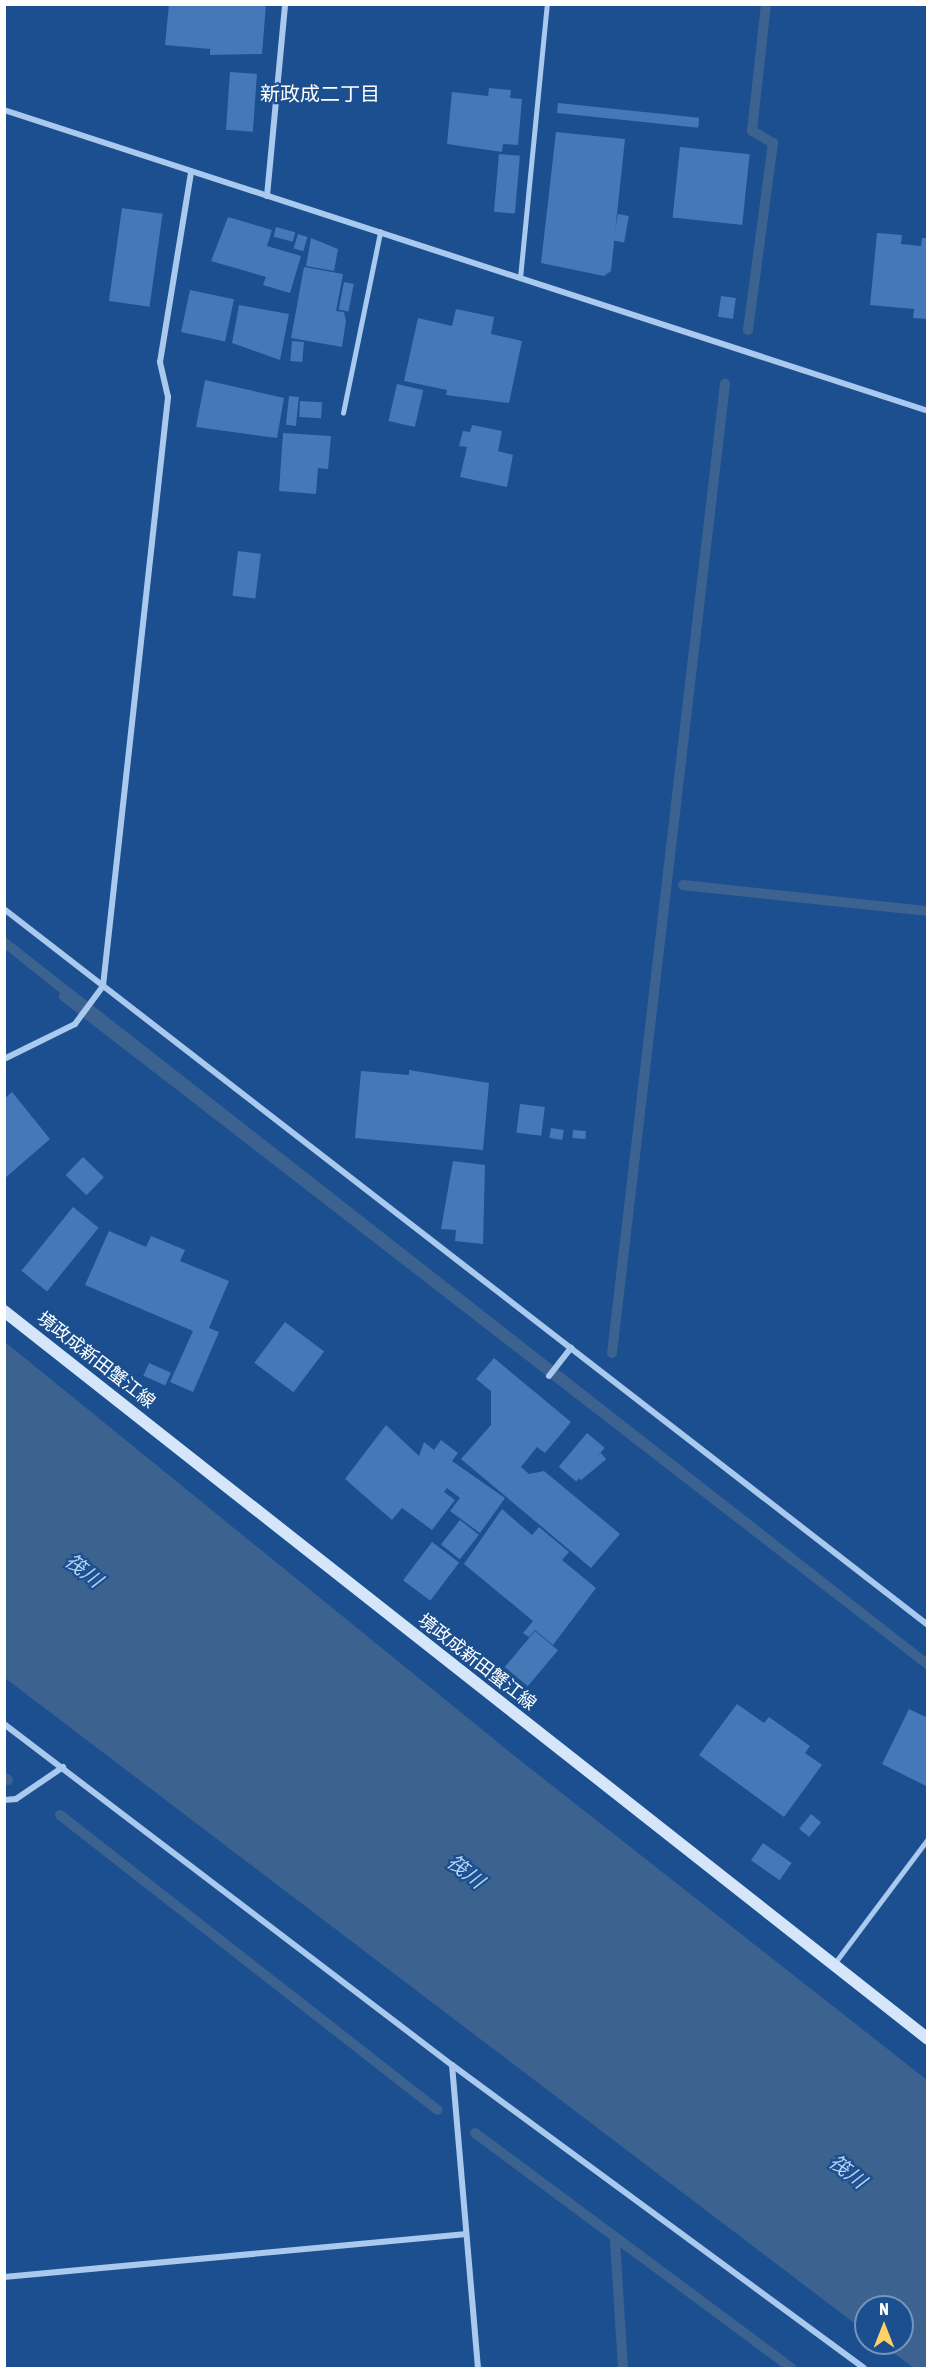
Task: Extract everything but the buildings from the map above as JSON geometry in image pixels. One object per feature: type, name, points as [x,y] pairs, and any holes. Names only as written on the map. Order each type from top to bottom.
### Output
[{"type":"main road","name":"境政成新田蟹江線","points":[[4,1311],[927,2039]]},
{"type":"street","points":[[267,196],[285,4]]},
{"type":"street","points":[[4,110],[927,411]]},
{"type":"street","points":[[4,1059],[75,1024],[103,986],[168,397],[160,362],[191,172]]},
{"type":"street","points":[[4,909],[927,1625]]},
{"type":"street","points":[[549,1376],[571,1348]]},
{"type":"street","points":[[4,1724],[452,2065],[864,2368]]},
{"type":"street","points":[[4,1800],[16,1799],[63,1767]]},
{"type":"street","points":[[452,2065],[464,2234],[478,2368]]},
{"type":"street","points":[[4,2277],[464,2234]]},
{"type":"lane","points":[[520,278],[547,4]]},
{"type":"lane","points":[[343,413],[380,232]]},
{"type":"lane","points":[[833,1965],[927,1839]]},
{"type":"water","points":[[4,936],[927,1658],[927,1670],[58,998],[60,993],[5,949]]},
{"type":"water","name":"筏川","points":[[5,1342],[512,1754],[927,2080],[927,2368],[914,2368],[896,2355],[914,2355],[914,2295],[854,2295],[854,2323],[5,1678]]},
{"type":"waterway","points":[[748,330],[773,143],[752,131],[766,4]]},
{"type":"waterway","points":[[612,1353],[725,384]]},
{"type":"waterway","points":[[683,885],[928,911]]},
{"type":"waterway","points":[[4,1777],[8,1780]]},
{"type":"waterway","points":[[60,1815],[437,2110]]},
{"type":"waterway","points":[[475,2133],[791,2368]]},
{"type":"waterway","points":[[615,2241],[623,2368]]},
{"type":"district","name":"新政成二丁目","points":[[320,93]]}]
